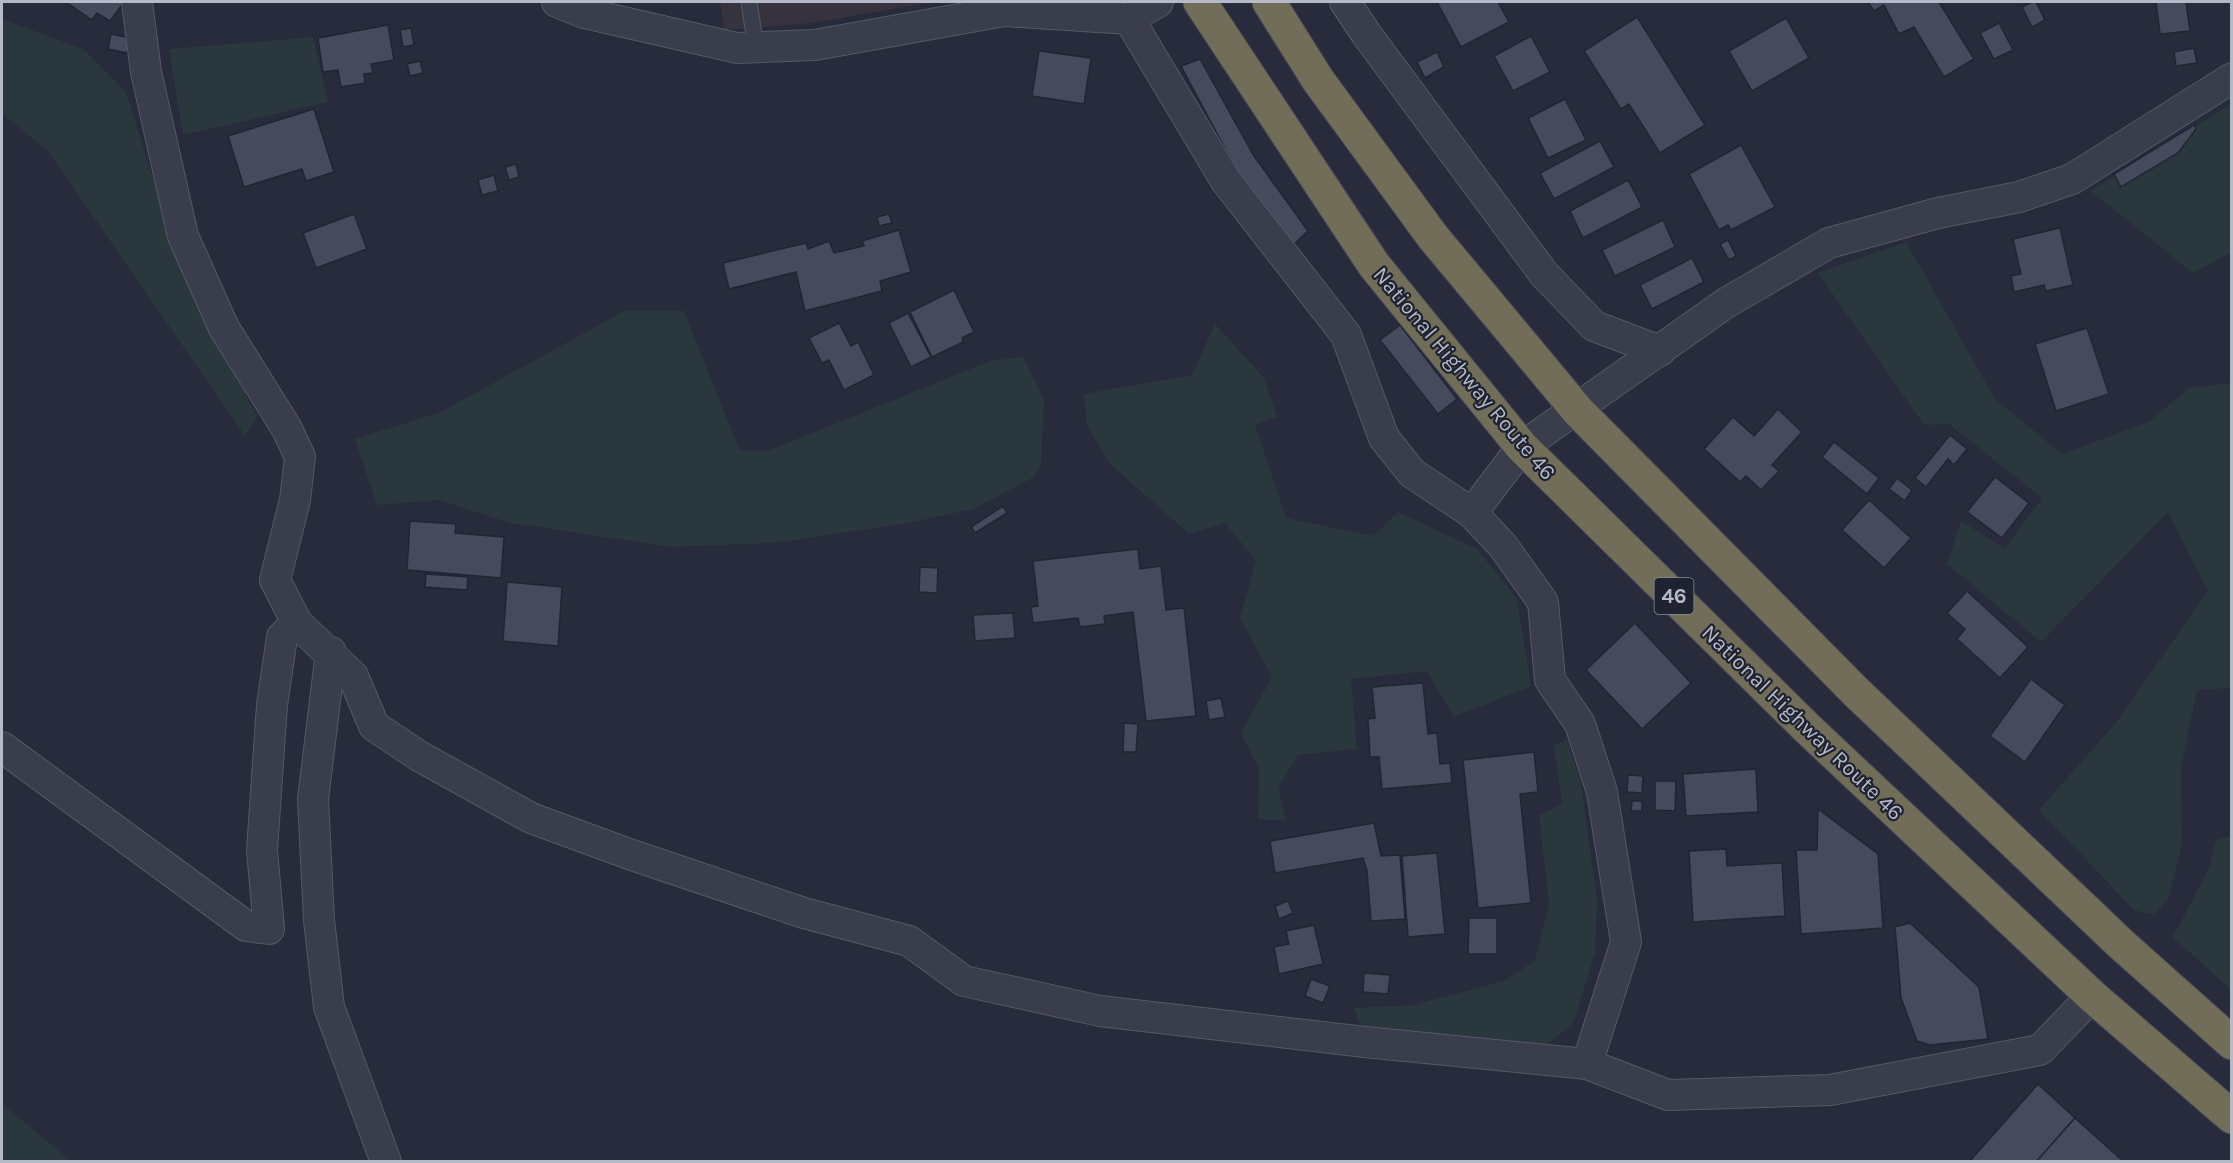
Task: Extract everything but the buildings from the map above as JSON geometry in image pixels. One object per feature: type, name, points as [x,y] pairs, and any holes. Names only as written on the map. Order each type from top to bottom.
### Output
[{"type":"highway","name":"National Highway Route 46","points":[[1200,2],[1374,265],[1522,447],[1807,728],[2092,996],[2232,1117]]},
{"type":"highway","points":[[1269,2],[1318,81],[1433,237],[1578,411],[1857,693],[2121,944],[2232,1043]]},
{"type":"street","points":[[137,2],[146,72],[183,236],[224,328],[287,429],[300,457],[295,500],[275,580],[297,623],[331,652],[353,676],[374,726],[419,756],[531,818],[804,913],[909,941],[964,981],[1100,1011],[1365,1042],[1587,1064],[1668,1095],[1830,1090],[2040,1050],[2092,996]]},
{"type":"street","points":[[557,2],[584,13],[726,46],[756,48],[814,45],[1004,11],[1129,19],[1158,2]]},
{"type":"street","points":[[1344,2],[1366,35],[1544,274],[1594,326],[1660,351]]},
{"type":"street","points":[[1129,19],[1226,181],[1346,335],[1384,438],[1412,473],[1472,513],[1503,546],[1543,603],[1550,680],[1580,724],[1602,792],[1626,942],[1587,1064]]},
{"type":"street","points":[[1472,513],[1522,447],[1578,411],[1726,303],[1828,243],[1938,213],[2019,197],[2072,179],[2232,78]]},
{"type":"street","points":[[2,747],[246,926],[269,928],[262,850],[272,705],[282,637],[297,623]]},
{"type":"street","points":[[331,652],[313,799],[319,920],[329,1007],[386,1161]]},
{"type":"lane","points":[[749,2],[756,48]]},
{"type":"shaded area","points":[[720,2],[933,2],[812,23],[724,30]]},
{"type":"shaded area","points":[[2,19],[83,49],[126,92],[172,240],[214,334],[257,417],[245,436],[48,151],[2,114]]},
{"type":"shaded area","points":[[313,37],[328,102],[183,135],[169,49]]},
{"type":"shaded area","points":[[2231,104],[2231,252],[2193,273],[2091,191]]},
{"type":"shaded area","points":[[1906,242],[1995,399],[2062,454],[2149,422],[2189,388],[2231,383],[2231,688],[2197,690],[2181,768],[2182,844],[2169,898],[2153,915],[2134,910],[2039,810],[2115,724],[2208,591],[2168,512],[2041,642],[1947,564],[1961,521],[2005,549],[2042,498],[1949,424],[1924,425],[1818,273]]},
{"type":"shaded area","points":[[624,311],[684,311],[740,451],[768,451],[990,361],[1023,357],[1044,399],[1041,464],[1034,477],[973,509],[903,524],[773,543],[671,547],[511,523],[439,500],[377,505],[355,439],[441,412]]},
{"type":"shaded area","points":[[1215,324],[1264,378],[1277,417],[1255,425],[1286,518],[1373,536],[1398,512],[1477,549],[1517,599],[1531,686],[1454,717],[1427,671],[1351,679],[1357,749],[1298,755],[1278,788],[1286,821],[1258,819],[1259,769],[1241,733],[1272,677],[1240,618],[1256,561],[1225,523],[1189,534],[1109,463],[1087,426],[1084,394],[1192,375]]},
{"type":"shaded area","points":[[1567,739],[1581,784],[1597,900],[1595,953],[1573,1024],[1540,1050],[1360,1025],[1354,1008],[1414,1005],[1504,981],[1535,961],[1549,905],[1539,815],[1562,804],[1554,746]]},
{"type":"shaded area","points":[[2232,836],[2231,990],[2173,937],[2210,866],[2216,840]]},
{"type":"shaded area","points":[[2,1104],[71,1161],[2,1161]]}]
